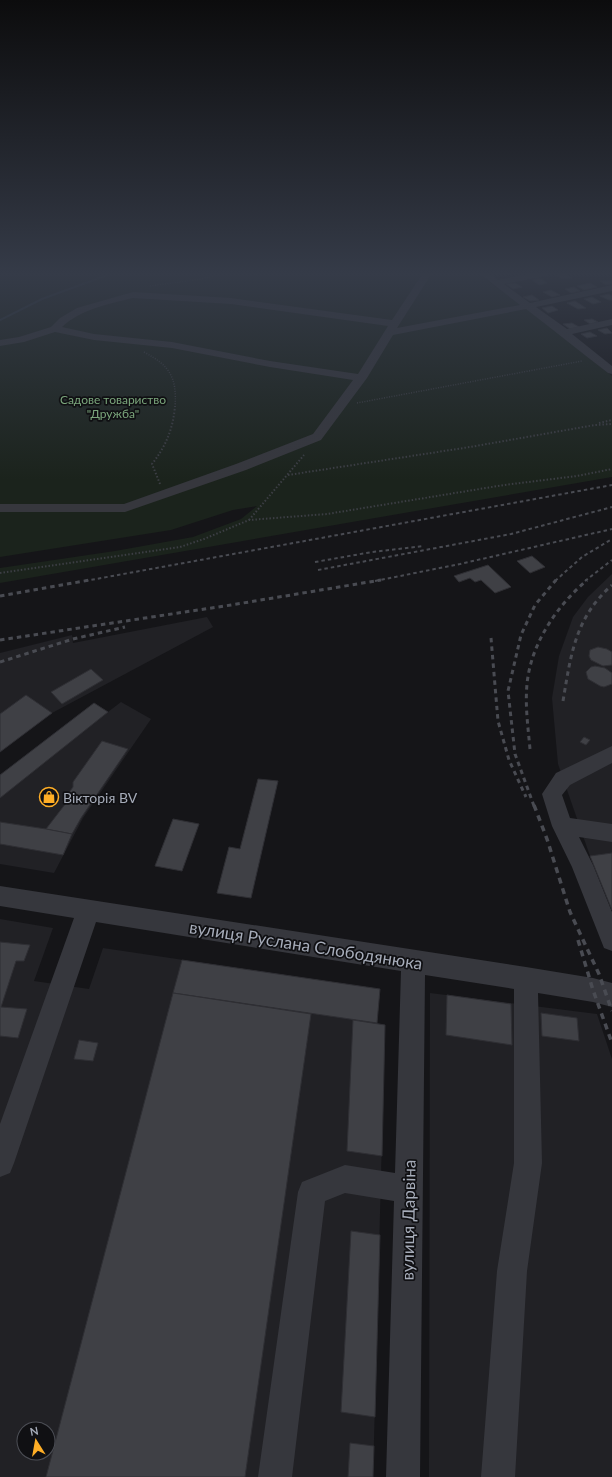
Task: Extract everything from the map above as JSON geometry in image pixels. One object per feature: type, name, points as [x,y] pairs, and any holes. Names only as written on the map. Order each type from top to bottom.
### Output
[{"type":"street","points":[[0,344],[10,342]]},
{"type":"street","points":[[139,342],[172,345],[270,364],[361,378]]},
{"type":"street","points":[[0,508],[125,508],[241,467],[317,437],[361,378],[383,342]]},
{"type":"street","points":[[574,342],[607,362],[612,371]]},
{"type":"street","points":[[612,754],[563,779],[552,794],[562,826],[582,866],[612,940]]},
{"type":"street","points":[[562,826],[612,833]]},
{"type":"street","name":"вулиця Руслана Слободянюка","points":[[0,896],[526,979],[593,990],[612,995]]},
{"type":"street","points":[[0,1163],[89,909]]},
{"type":"street","name":"вулиця Дарвіна","points":[[403,1477],[413,962]]},
{"type":"street","points":[[498,1477],[512,1271],[528,1163],[526,979]]},
{"type":"street","points":[[275,1477],[312,1192],[345,1179],[408,1189]]},
{"type":"path","points":[[139,342],[136,348],[166,366],[172,376],[175,412],[168,440],[152,464],[156,476],[165,493]]},
{"type":"path","points":[[340,407],[353,403],[581,361],[607,362]]},
{"type":"path","points":[[288,475],[470,447],[612,420]]},
{"type":"path","points":[[595,424],[612,424]]},
{"type":"path","points":[[249,520],[288,475],[317,437]]},
{"type":"path","points":[[0,573],[180,547],[204,539],[249,520],[327,514],[488,487],[577,476],[612,469]]},
{"type":"shaded area","points":[[612,574],[612,910],[590,856],[558,764],[552,698],[559,656],[573,617],[588,597]]},
{"type":"shaded area","points":[[207,617],[213,627],[52,713],[0,752],[0,653],[72,635],[73,643]]},
{"type":"shaded area","name":"Вікторія BV","points":[[121,702],[151,719],[83,818],[54,873],[0,864],[0,775],[94,703],[108,712]]},
{"type":"shaded area","points":[[0,919],[53,928],[34,981],[89,989],[103,948],[380,989],[377,1023],[385,1025],[373,1477],[0,1477]]},
{"type":"shaded area","points":[[430,993],[597,1014],[612,1059],[612,1477],[429,1477]]},
{"type":"green space","name":"Садове товариство \"Дружба\"","points":[[0,342],[570,342],[612,376],[612,477],[0,583],[0,568],[115,551],[193,537],[241,519],[257,506],[233,510],[171,530],[0,557]]},
{"type":"building","points":[[532,556],[545,567],[530,573],[517,561]]},
{"type":"building","points":[[488,565],[511,587],[495,593],[481,580],[475,582],[470,578],[459,582],[454,576]]},
{"type":"building","points":[[598,647],[612,652],[612,665],[603,666],[591,660],[589,656],[590,650]]},
{"type":"building","points":[[595,666],[605,668],[612,673],[612,684],[604,687],[588,679],[586,672],[591,667]]},
{"type":"building","points":[[91,669],[103,680],[62,704],[51,692]]},
{"type":"building","points":[[26,695],[52,713],[0,752],[0,714]]},
{"type":"building","points":[[94,703],[108,712],[0,798],[0,775]]},
{"type":"building","points":[[584,737],[590,740],[586,745],[580,742]]},
{"type":"building","points":[[102,741],[128,749],[81,818],[72,834],[46,829],[66,803],[62,802],[73,787],[73,782]]},
{"type":"building","points":[[258,779],[278,781],[251,898],[217,893],[229,847],[240,849]]},
{"type":"building","points":[[173,819],[199,824],[182,871],[155,866]]},
{"type":"building","points":[[0,822],[72,834],[63,855],[0,844]]},
{"type":"building","points":[[612,853],[612,910],[590,856]]},
{"type":"building","points":[[0,942],[30,945],[24,961],[16,961],[1,1007],[27,1009],[18,1038],[0,1036]]},
{"type":"building","points":[[182,960],[380,989],[377,1023],[173,993]]},
{"type":"building","points":[[173,993],[311,1014],[245,1477],[46,1477],[50,1461],[56,1461],[56,1439]]},
{"type":"building","points":[[447,995],[511,1004],[512,1045],[446,1035]]},
{"type":"building","points":[[541,1013],[577,1018],[579,1041],[542,1036]]},
{"type":"building","points":[[353,1020],[385,1025],[382,1156],[347,1151]]},
{"type":"building","points":[[79,1040],[98,1043],[93,1061],[74,1059]]},
{"type":"building","points":[[351,1231],[380,1235],[375,1417],[341,1412]]},
{"type":"building","points":[[350,1443],[374,1446],[373,1477],[348,1477]]},
{"type":"railway","points":[[85,581],[612,485]]},
{"type":"railway","points":[[318,570],[511,534],[612,507]]},
{"type":"railway","points":[[375,581],[460,564],[612,529]]},
{"type":"railway","points":[[556,580],[582,557],[612,539]]},
{"type":"railway","points":[[315,562],[372,552],[424,546]]},
{"type":"railway","points":[[585,581],[612,560]]},
{"type":"railway","points":[[0,596],[90,580]]},
{"type":"railway","points":[[375,581],[381,580]]},
{"type":"railway","points":[[534,806],[515,754],[508,691],[521,635],[535,605],[556,580]]},
{"type":"railway","points":[[530,749],[526,692],[529,669],[534,654],[547,626],[566,601],[587,580]]},
{"type":"railway","points":[[0,640],[231,605],[375,581]]},
{"type":"railway","points":[[563,701],[572,652],[582,624],[590,610],[612,585]]},
{"type":"railway","points":[[0,662],[73,639],[125,627]]},
{"type":"railway","points":[[491,638],[498,721],[509,760],[526,797]]},
{"type":"railway","points":[[534,805],[547,839],[570,912],[599,974],[612,1011]]},
{"type":"railway","points":[[578,940],[593,990],[612,1043]]},
{"type":"place","name":"Вікторія BV","points":[[49,797]]}]
